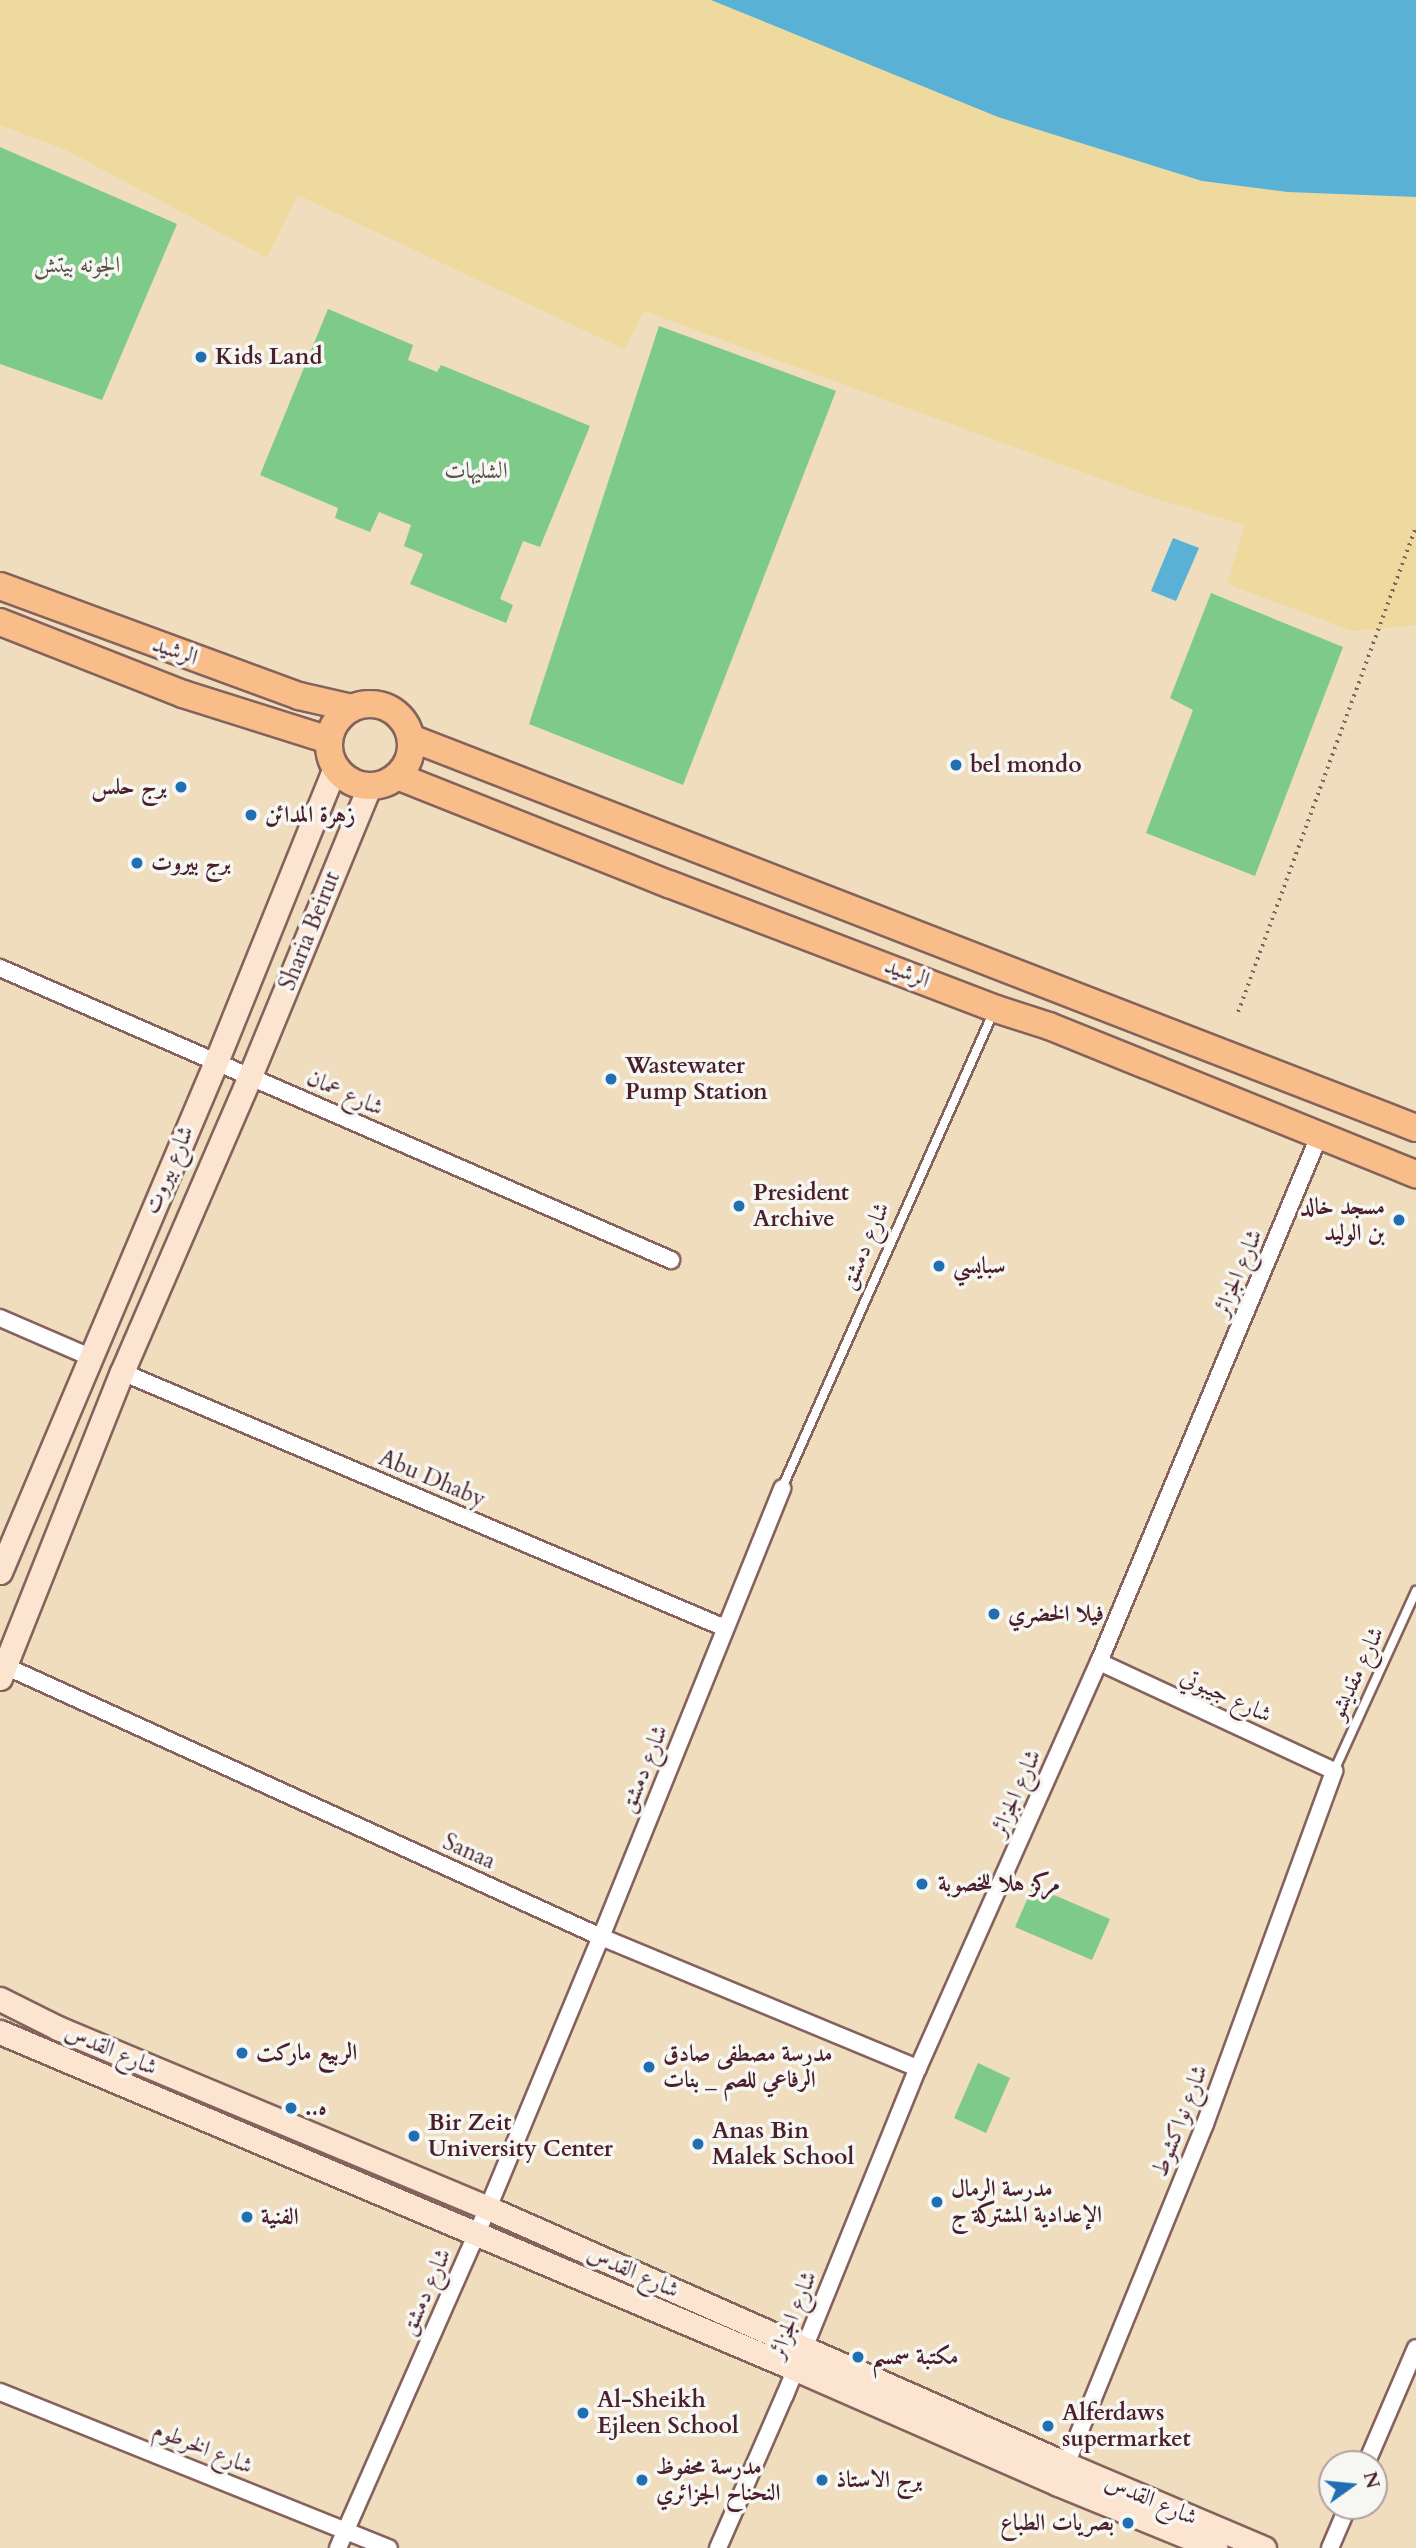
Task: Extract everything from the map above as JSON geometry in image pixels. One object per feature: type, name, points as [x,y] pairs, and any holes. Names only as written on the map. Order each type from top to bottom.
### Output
[{"type":"main road","name":"الرشيد","points":[[0,586],[299,696],[352,708]]},
{"type":"main road","name":"الرشيد","points":[[0,622],[183,694],[329,740]]},
{"type":"main road","points":[[364,704],[389,708],[407,726],[411,738],[411,752],[397,776],[384,783],[370,785],[357,784],[335,767],[329,740],[333,726],[352,708],[364,704]]},
{"type":"main road","name":"الرشيد","points":[[411,738],[1416,1128]]},
{"type":"main road","name":"شارع بيروت","points":[[0,1573],[216,1062],[335,767]]},
{"type":"main road","name":"الرشيد","points":[[397,776],[996,1009],[1049,1026],[1416,1174]]},
{"type":"main road","name":"Sharia Beirut","points":[[250,1076],[370,785]]},
{"type":"main road","name":"شارع بيروت","points":[[3,1672],[122,1372],[250,1076]]},
{"type":"main road","name":"شارع القدس","points":[[0,1999],[58,2028],[488,2208],[800,2358],[1062,2474],[1214,2548]]},
{"type":"main road","name":"شارع القدس","points":[[0,2032],[477,2234],[800,2358]]},
{"type":"main road","name":"شارع القدس","points":[[1062,2474],[1264,2548]]},
{"type":"street","name":"شارع عمان","points":[[0,968],[671,1260]]},
{"type":"street","name":"شارع الجزائر","points":[[719,2548],[918,2068],[1099,1662],[1321,1134]]},
{"type":"street","points":[[0,1318],[90,1357]]},
{"type":"street","name":"Abu Dhaby","points":[[122,1372],[725,1628]]},
{"type":"street","name":"شارع دمشق","points":[[338,2548],[488,2208],[601,1937],[782,1488]]},
{"type":"street","name":"شارع جيبوتي","points":[[1099,1662],[1334,1771]]},
{"type":"street","name":"Sanaa","points":[[3,1672],[601,1937],[918,2068]]},
{"type":"street","name":"شارع نواكشوط","points":[[1062,2474],[1205,2124],[1334,1771]]},
{"type":"street","points":[[1372,2450],[1416,2348]]},
{"type":"street","name":"شارع الخرطوم","points":[[0,2392],[389,2548]]},
{"type":"street","points":[[1330,2548],[1342,2520]]},
{"type":"lane","name":"شارع دمشق","points":[[782,1488],[963,1075],[996,1009]]},
{"type":"lane","name":"شارع مقديشو","points":[[1334,1771],[1416,1591]]},
{"type":"path","points":[[1238,1012],[1416,526]]},
{"type":"green space","name":"الجونه بيتش","points":[[0,147],[177,224],[102,400],[0,364]]},
{"type":"green space","name":"الشليهات","points":[[328,309],[413,345],[408,360],[437,372],[441,365],[590,426],[540,547],[523,541],[500,599],[513,605],[506,623],[410,584],[423,554],[404,546],[411,525],[379,512],[370,532],[335,518],[338,508],[260,475]]},
{"type":"green space","points":[[659,326],[836,391],[683,785],[529,724]]},
{"type":"green space","points":[[1211,593],[1343,647],[1255,876],[1146,833],[1193,710],[1170,698]]},
{"type":"green space","points":[[1033,1886],[1110,1919],[1092,1960],[1015,1927]]},
{"type":"green space","points":[[978,2063],[1010,2078],[986,2133],[954,2118]]},
{"type":"sand","points":[[0,0],[711,0],[998,117],[1202,181],[1287,192],[1416,197],[1416,625],[1353,631],[1227,584],[1245,525],[1150,497],[644,311],[623,352],[624,349],[298,195],[267,258],[68,151],[0,125]]},
{"type":"water","points":[[711,0],[1416,0],[1416,197],[1287,192],[1202,181],[998,117]]},
{"type":"water","points":[[1173,538],[1199,548],[1176,601],[1151,591]]},
{"type":"place","name":"Kids Land","points":[[201,357]]},
{"type":"place","name":"bel mondo","points":[[956,765]]},
{"type":"place","name":"برج حلس","points":[[181,787]]},
{"type":"place","name":"زهرة المدائن","points":[[251,815]]},
{"type":"place","name":"برج بيروت","points":[[137,863]]},
{"type":"place","name":"Wastewater Pump Station","points":[[611,1079]]},
{"type":"place","name":"President Archive","points":[[739,1206]]},
{"type":"place","name":"مسجد خالد بن الوليد","points":[[1399,1220]]},
{"type":"place","name":"سبايسي","points":[[939,1266]]},
{"type":"place","name":"فيلا الخضري","points":[[994,1614]]},
{"type":"place","name":"مركز هلا للخصوبة","points":[[922,1884]]},
{"type":"place","name":"الربيع ماركت","points":[[242,2053]]},
{"type":"place","name":"مدرسة مصطفى صادق الرفاعي للصم _ بنات","points":[[649,2067]]},
{"type":"place","name":"..ه","points":[[291,2108]]},
{"type":"place","name":"Bir Zeit University Center","points":[[414,2136]]},
{"type":"place","name":"Anas Bin Malek School","points":[[698,2144]]},
{"type":"place","name":"مدرسة الرمال الإعدادية المشتركة ج","points":[[937,2202]]},
{"type":"place","name":"الفنية","points":[[247,2217]]},
{"type":"place","name":"مكتبة سمسم","points":[[858,2357]]},
{"type":"place","name":"Al-Sheikh Ejleen School","points":[[583,2413]]},
{"type":"place","name":"Alferdaws supermarket","points":[[1048,2426]]},
{"type":"place","name":"مدرسة محفوظ النحناح الجزائري","points":[[642,2480]]},
{"type":"place","name":"برج الاستاذ","points":[[822,2480]]},
{"type":"place","name":"بصريات الطباع","points":[[1128,2523]]}]
